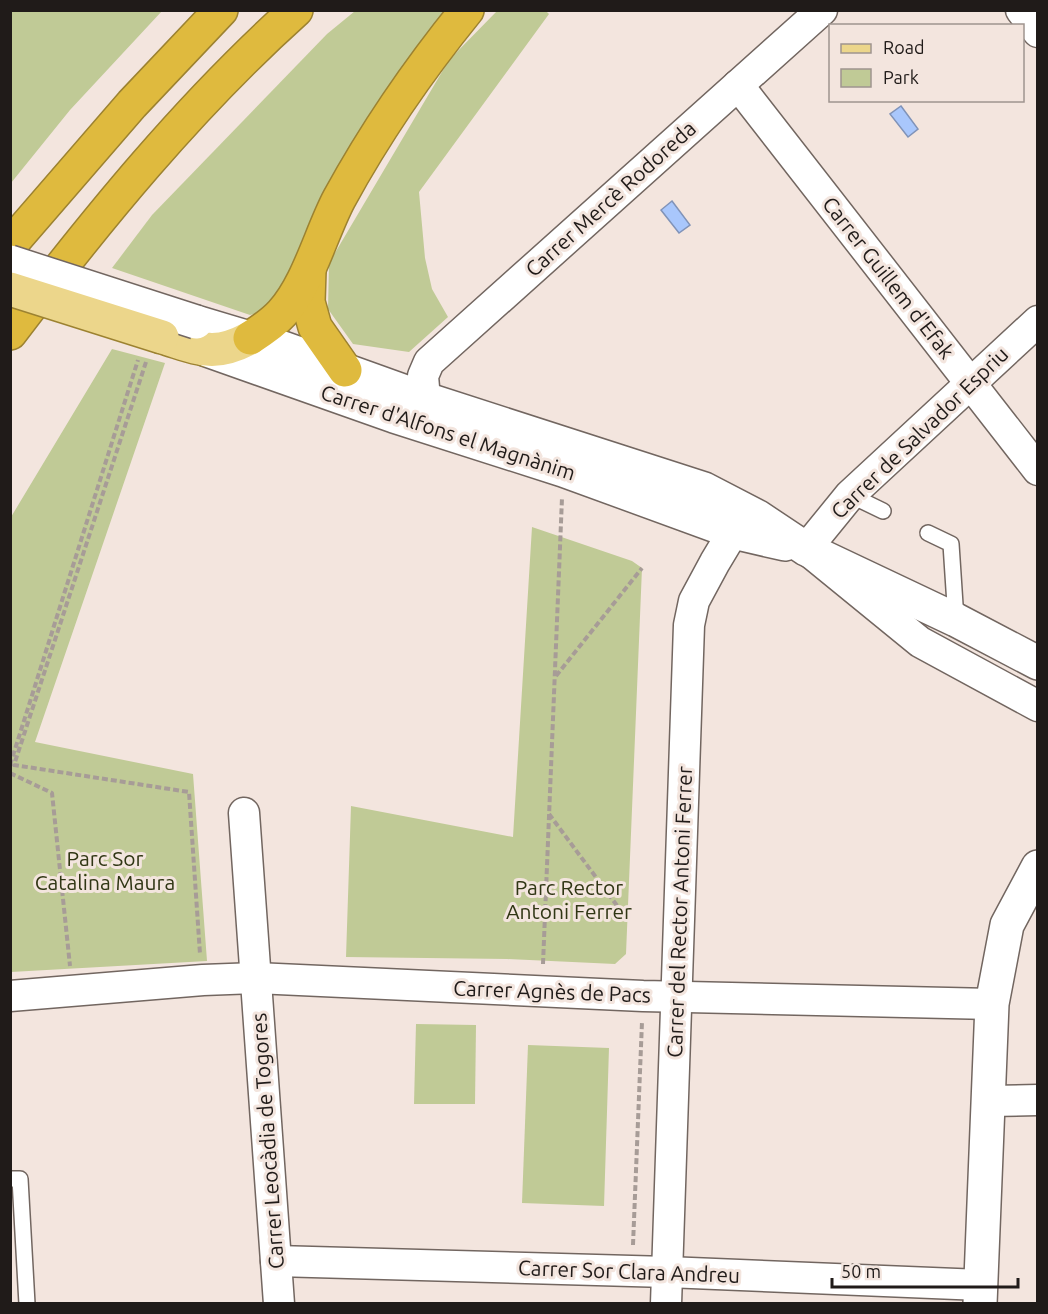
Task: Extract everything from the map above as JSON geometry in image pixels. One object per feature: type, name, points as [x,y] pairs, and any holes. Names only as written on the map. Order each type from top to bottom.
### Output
[{"type":"highway","points":[[10,246],[102,137],[221,10]]},
{"type":"highway","points":[[10,333],[68,257],[150,160],[231,72],[296,10]]},
{"type":"highway","points":[[250,338],[283,312],[309,268],[339,200],[369,149],[427,62],[467,10]]},
{"type":"highway","points":[[309,268],[308,302],[315,327],[345,370]]},
{"type":"main road","points":[[10,262],[202,336]]},
{"type":"main road","name":"Carrer d'Alfons el Magnànim","points":[[10,289],[150,350],[202,336],[250,338],[426,399],[704,489],[746,524]]},
{"type":"main road","name":"Carrer d'Alfons el Magnànim","points":[[202,336],[394,416],[563,470],[746,524],[806,549],[956,620],[1038,663]]},
{"type":"main road","points":[[981,1294],[992,1004],[1007,925],[1038,867]]},
{"type":"street","name":"Carrer Mercè Rodoreda","points":[[426,399],[423,376],[429,362],[822,10]]},
{"type":"street","points":[[1021,10],[1038,32]]},
{"type":"street","name":"Carrer Guillem d'Efak","points":[[738,85],[1038,470]]},
{"type":"street","name":"Carrer de Salvador Espriu","points":[[806,549],[850,495],[969,382],[1038,321]]},
{"type":"street","name":"Carrer del Rector Antoni Ferrer","points":[[666,1304],[690,625],[694,601],[704,580],[746,524]]},
{"type":"street","name":"Carrer d'Alfons el Magnànim","points":[[806,549],[920,642],[1038,706]]},
{"type":"street","name":"Carrer Leocàdia de Togores","points":[[244,813],[279,1304]]},
{"type":"street","name":"Carrer Agnès de Pacs","points":[[10,996],[256,978],[677,998],[992,1004]]},
{"type":"street","points":[[989,1101],[1038,1100]]},
{"type":"street","name":"Carrer Sor Clara Andreu","points":[[276,1261],[667,1272],[981,1294]]},
{"type":"lane","points":[[850,495],[883,511]]},
{"type":"lane","points":[[928,533],[951,544],[956,620]]},
{"type":"lane","points":[[10,1179],[20,1179],[27,1304]]},
{"type":"path","points":[[10,765],[150,350]]},
{"type":"path","points":[[150,350],[14,765],[189,792],[200,958]]},
{"type":"path","points":[[542,992],[563,470]]},
{"type":"path","points":[[555,676],[642,568]]},
{"type":"path","points":[[10,773],[52,793],[72,990]]},
{"type":"path","points":[[549,814],[627,919]]},
{"type":"path","points":[[632,1272],[643,996]]},
{"type":"green space","points":[[11,10],[162,11],[70,110],[11,183]]},
{"type":"green space","points":[[355,11],[450,11],[273,308],[250,315],[112,268],[152,215],[327,34]]},
{"type":"green space","points":[[497,11],[546,11],[549,14],[419,192],[425,258],[432,289],[448,317],[409,352],[353,344],[328,309],[329,263],[449,60]]},
{"type":"green space","name":"Parc Sor Catalina Maura","points":[[112,349],[165,363],[35,742],[193,774],[207,961],[11,972],[11,517]]},
{"type":"green space","name":"Parc Rector Antoni Ferrer","points":[[532,527],[632,561],[642,568],[626,954],[615,964],[507,959],[346,957],[351,806],[513,837]]},
{"type":"green space","points":[[416,1024],[476,1025],[475,1104],[414,1104]]},
{"type":"green space","points":[[528,1045],[609,1048],[604,1206],[522,1203]]},
{"type":"water","points":[[901,106],[918,129],[908,137],[890,114]]},
{"type":"water","points":[[672,201],[690,225],[679,233],[661,210]]}]
